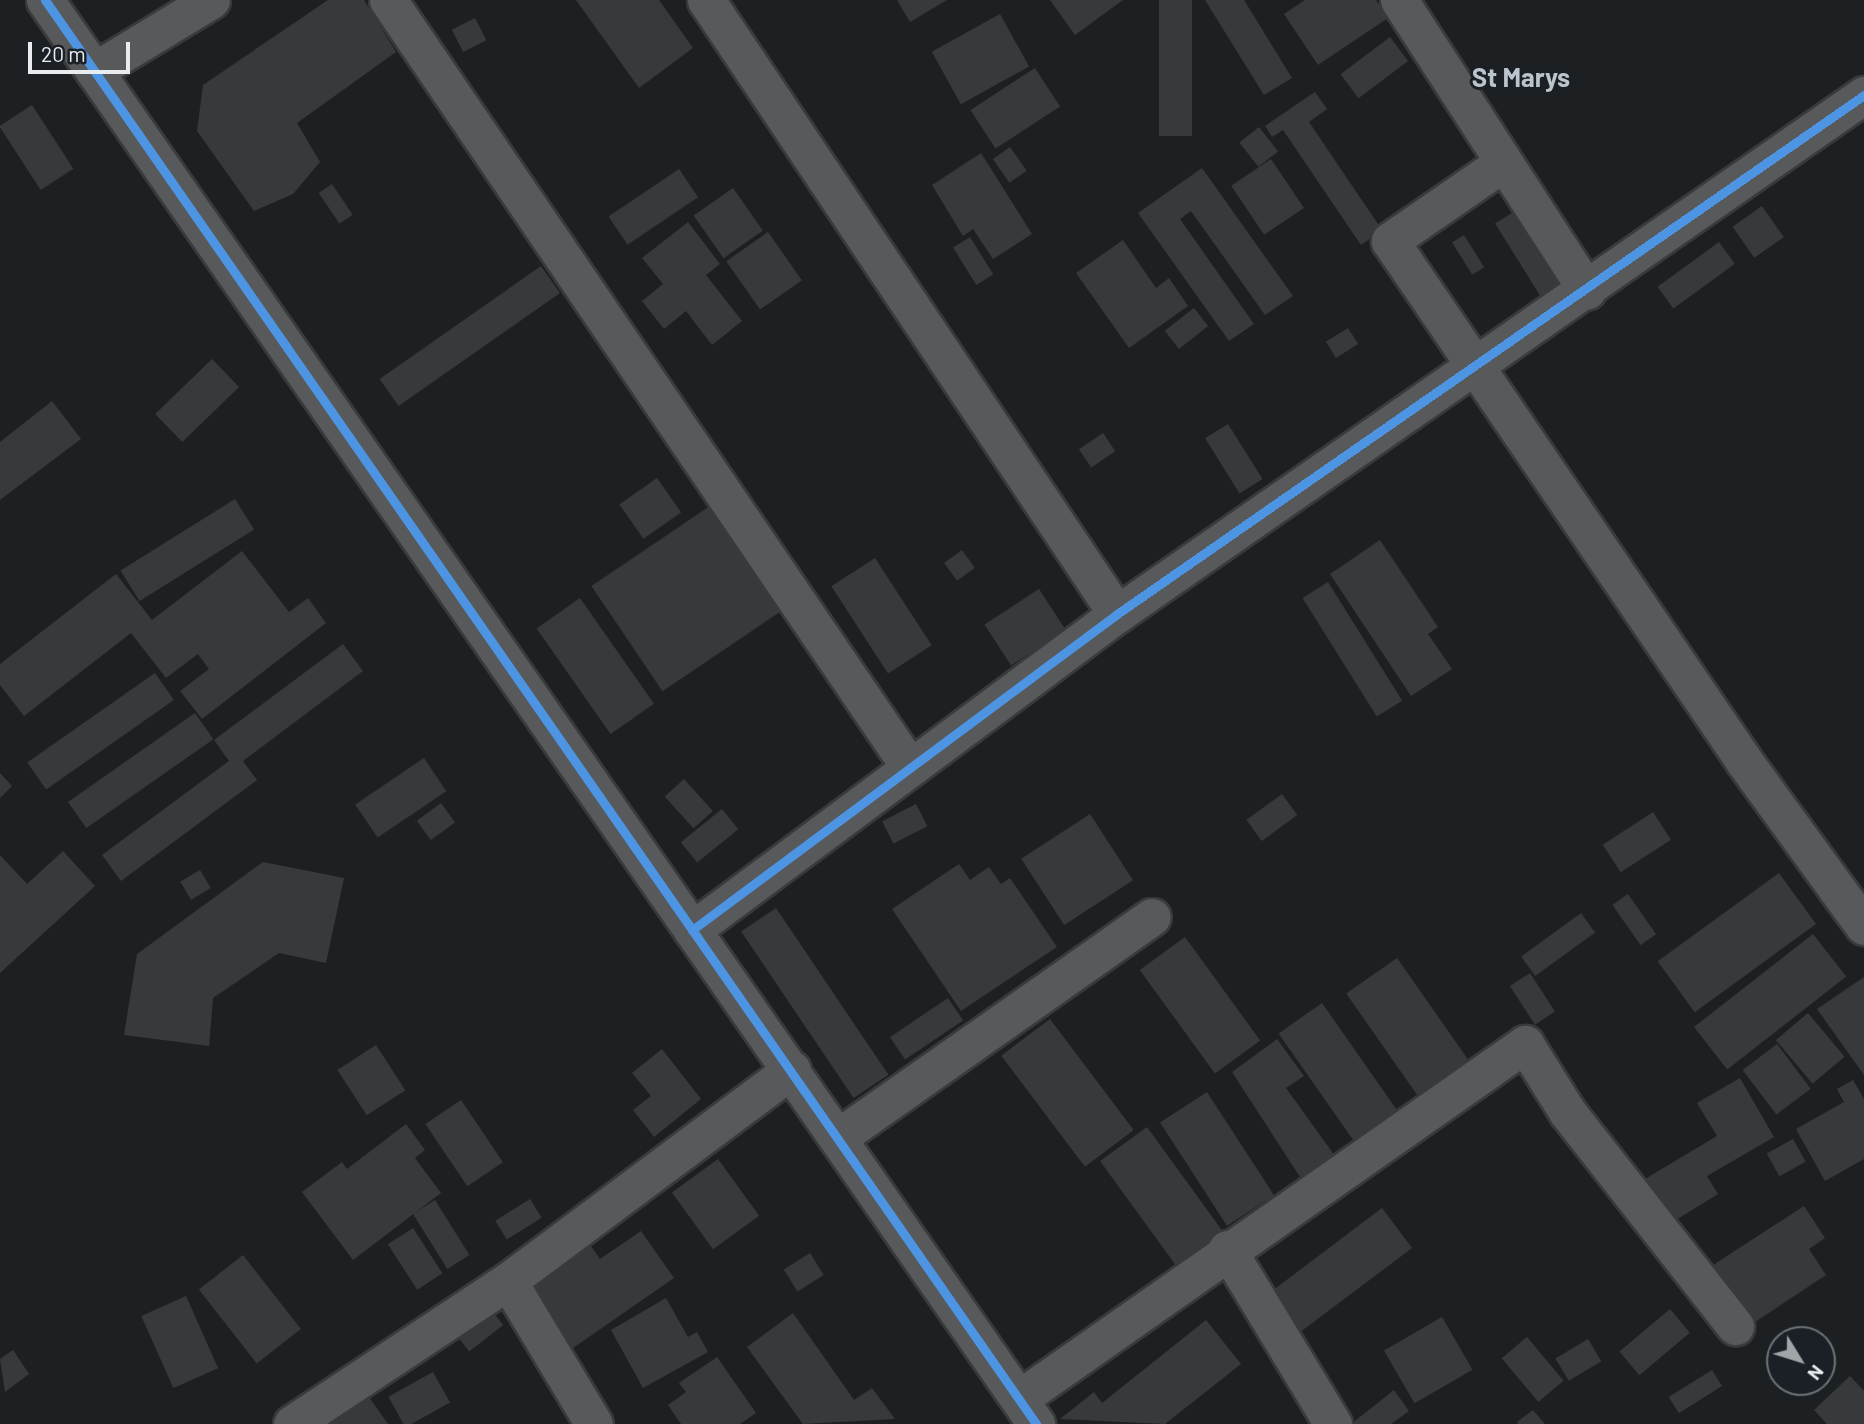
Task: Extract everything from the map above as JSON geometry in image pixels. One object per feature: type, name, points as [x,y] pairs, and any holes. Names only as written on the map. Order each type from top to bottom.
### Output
[{"type":"street","points":[[45,0],[692,930],[840,1136],[1028,1411],[1227,1249],[1525,1044],[1568,1113],[1735,1326]]},
{"type":"street","points":[[94,71],[211,0]]},
{"type":"street","points":[[388,0],[909,766]]},
{"type":"street","points":[[1398,0],[1500,165],[1587,290]]},
{"type":"street","points":[[717,3],[1117,614]]},
{"type":"street","points":[[692,930],[909,766],[1117,614],[1864,95]]},
{"type":"street","points":[[1500,165],[1390,241],[1472,365],[1864,926]]},
{"type":"street","points":[[840,1136],[1152,917]]},
{"type":"street","points":[[292,1424],[508,1281],[792,1069]]},
{"type":"street","points":[[1227,1249],[1333,1424]]},
{"type":"street","points":[[508,1281],[594,1424]]},
{"type":"building","points":[[328,0],[364,0],[396,52],[297,123],[320,162],[293,194],[254,211],[197,131],[203,85]]},
{"type":"building","points":[[576,0],[659,0],[693,48],[639,88]]},
{"type":"building","points":[[897,0],[947,0],[910,22]]},
{"type":"building","points":[[1050,0],[1123,0],[1075,35]]},
{"type":"building","points":[[1159,0],[1192,0],[1192,136],[1159,136]]},
{"type":"building","points":[[1205,0],[1244,0],[1292,78],[1264,95]]},
{"type":"building","points":[[1305,0],[1376,0],[1388,18],[1318,65],[1284,14]]},
{"type":"building","points":[[1000,14],[1029,66],[961,104],[932,52]]},
{"type":"building","points":[[475,18],[486,40],[463,52],[452,30]]},
{"type":"building","points":[[1390,37],[1408,61],[1359,98],[1340,74]]},
{"type":"building","points":[[1035,68],[1060,107],[995,149],[970,110]]},
{"type":"building","points":[[1315,92],[1327,109],[1309,122],[1382,230],[1361,245],[1283,130],[1272,137],[1265,126]]},
{"type":"building","points":[[32,105],[73,169],[41,190],[0,127]]},
{"type":"building","points":[[1259,127],[1278,151],[1258,167],[1239,142]]},
{"type":"building","points":[[1010,147],[1027,171],[1009,183],[993,159]]},
{"type":"building","points":[[981,153],[1032,234],[993,259],[973,229],[963,236],[932,185]]},
{"type":"building","points":[[1271,159],[1304,208],[1264,235],[1231,186]]},
{"type":"building","points":[[1202,168],[1293,296],[1265,315],[1191,211],[1180,219],[1254,324],[1229,341],[1138,213]]},
{"type":"building","points":[[679,169],[698,197],[628,245],[609,217]]},
{"type":"building","points":[[332,184],[353,215],[339,224],[319,193]]},
{"type":"building","points":[[733,188],[763,231],[724,258],[694,216]]},
{"type":"building","points":[[1523,206],[1569,279],[1541,296],[1495,223]]},
{"type":"building","points":[[1762,206],[1784,237],[1754,258],[1733,227]]},
{"type":"building","points":[[688,222],[720,264],[706,275],[742,321],[712,345],[686,311],[664,329],[642,301],[663,284],[642,258]]},
{"type":"building","points":[[768,232],[802,280],[760,310],[726,261]]},
{"type":"building","points":[[1464,235],[1484,267],[1472,275],[1452,242]]},
{"type":"building","points":[[970,237],[993,274],[976,285],[953,248]]},
{"type":"building","points":[[1123,240],[1156,288],[1169,278],[1188,306],[1129,348],[1076,273]]},
{"type":"building","points":[[1719,242],[1735,264],[1673,309],[1658,287]]},
{"type":"building","points":[[541,266],[560,293],[399,406],[380,379]]},
{"type":"building","points":[[1194,308],[1208,326],[1179,349],[1165,331]]},
{"type":"building","points":[[1348,328],[1358,344],[1336,358],[1326,342]]},
{"type":"building","points":[[212,359],[239,387],[182,442],[155,414]]},
{"type":"building","points":[[52,401],[81,439],[0,500],[0,442]]},
{"type":"building","points":[[1228,424],[1262,479],[1240,493],[1205,438]]},
{"type":"building","points":[[1103,433],[1115,451],[1091,467],[1079,449]]},
{"type":"building","points":[[657,478],[681,512],[643,539],[619,504]]},
{"type":"building","points":[[235,499],[254,530],[140,601],[121,571]]},
{"type":"building","points":[[710,506],[781,611],[662,691],[591,586]]},
{"type":"building","points":[[1380,540],[1438,627],[1428,634],[1452,669],[1411,696],[1330,574]]},
{"type":"building","points":[[962,550],[975,568],[957,581],[944,563]]},
{"type":"building","points":[[242,551],[289,612],[308,598],[326,623],[202,719],[180,691],[209,669],[198,654],[166,678],[131,633],[24,716],[0,685],[0,664],[116,574],[152,620]]},
{"type":"building","points":[[875,558],[932,645],[888,674],[831,586]]},
{"type":"building","points":[[1328,582],[1402,701],[1377,717],[1303,598]]},
{"type":"building","points":[[1039,589],[1066,630],[1011,665],[984,624]]},
{"type":"building","points":[[580,598],[654,704],[611,734],[537,628]]},
{"type":"building","points":[[343,644],[363,671],[243,761],[257,780],[121,881],[102,855],[229,761],[214,740]]},
{"type":"building","points":[[155,673],[174,700],[46,790],[27,762]]},
{"type":"building","points":[[195,713],[213,739],[86,828],[68,802]]},
{"type":"building","points":[[424,758],[446,791],[378,838],[355,804]]},
{"type":"building","points":[[0,773],[12,786],[0,798]]},
{"type":"building","points":[[684,779],[713,811],[693,828],[665,796]]},
{"type":"building","points":[[1282,794],[1297,815],[1262,841],[1246,820]]},
{"type":"building","points":[[441,803],[455,822],[431,840],[417,821]]},
{"type":"building","points":[[916,804],[927,826],[893,844],[882,821]]},
{"type":"building","points":[[722,809],[738,829],[697,863],[681,842]]},
{"type":"building","points":[[1653,812],[1671,840],[1621,872],[1603,845]]},
{"type":"building","points":[[1090,814],[1133,880],[1064,925],[1021,859]]},
{"type":"building","points":[[63,851],[95,886],[0,973],[0,855],[27,884]]},
{"type":"building","points":[[263,862],[344,878],[326,963],[279,953],[213,998],[209,1046],[124,1035],[137,954]]},
{"type":"building","points":[[959,864],[970,880],[989,867],[1001,884],[1010,878],[1057,947],[961,1011],[892,909]]},
{"type":"building","points":[[200,870],[211,888],[191,900],[180,882]]},
{"type":"building","points":[[1779,873],[1816,924],[1695,1012],[1658,961]]},
{"type":"building","points":[[1628,894],[1656,934],[1641,945],[1612,905]]},
{"type":"building","points":[[776,908],[888,1075],[854,1098],[741,931]]},
{"type":"building","points":[[1581,913],[1595,932],[1535,976],[1521,956]]},
{"type":"building","points":[[1813,934],[1846,977],[1727,1070],[1694,1027]]},
{"type":"building","points":[[1185,937],[1260,1041],[1215,1073],[1140,970]]},
{"type":"building","points":[[1397,958],[1475,1069],[1424,1105],[1346,994]]},
{"type":"building","points":[[1530,973],[1555,1012],[1535,1025],[1510,986]]},
{"type":"building","points":[[1864,977],[1864,1075],[1817,1009]]},
{"type":"building","points":[[948,998],[963,1020],[905,1060],[890,1037]]},
{"type":"building","points":[[1322,1003],[1404,1120],[1361,1151],[1279,1033]]},
{"type":"building","points":[[1808,1013],[1845,1057],[1812,1084],[1776,1040]]},
{"type":"building","points":[[1050,1019],[1134,1130],[1085,1167],[1001,1056]]},
{"type":"building","points":[[1277,1039],[1304,1076],[1286,1088],[1335,1156],[1302,1180],[1232,1072]]},
{"type":"building","points":[[1777,1044],[1811,1089],[1776,1115],[1743,1070]]},
{"type":"building","points":[[376,1045],[405,1090],[367,1115],[337,1070]]},
{"type":"building","points":[[662,1049],[701,1099],[654,1137],[633,1110],[651,1096],[632,1073]]},
{"type":"building","points":[[1740,1078],[1774,1137],[1707,1176],[1718,1194],[1671,1223],[1645,1179],[1717,1136],[1697,1103]]},
{"type":"building","points":[[1853,1080],[1864,1099],[1864,1159],[1825,1181],[1796,1129],[1844,1102],[1837,1089]]},
{"type":"building","points":[[1207,1092],[1274,1195],[1227,1226],[1160,1122]]},
{"type":"building","points":[[461,1100],[503,1162],[467,1186],[425,1124]]},
{"type":"building","points":[[406,1124],[425,1150],[415,1158],[441,1193],[353,1260],[302,1192],[342,1162],[347,1169]]},
{"type":"building","points":[[1147,1127],[1228,1239],[1181,1273],[1100,1161]]},
{"type":"building","points":[[1793,1139],[1806,1162],[1779,1176],[1767,1154]]},
{"type":"building","points":[[718,1159],[759,1216],[713,1249],[672,1193]]},
{"type":"building","points":[[530,1199],[542,1218],[507,1239],[495,1221]]},
{"type":"building","points":[[435,1200],[469,1255],[447,1269],[413,1214]]},
{"type":"building","points":[[1804,1206],[1825,1238],[1809,1249],[1826,1275],[1746,1328],[1707,1269]]},
{"type":"building","points":[[1382,1208],[1412,1248],[1289,1341],[1259,1301]]},
{"type":"building","points":[[413,1228],[442,1273],[417,1290],[388,1244]]},
{"type":"building","points":[[641,1231],[674,1278],[573,1348],[527,1280],[586,1239],[600,1259]]},
{"type":"building","points":[[810,1253],[824,1275],[797,1291],[784,1269]]},
{"type":"building","points":[[243,1255],[301,1329],[257,1364],[199,1289]]},
{"type":"building","points":[[186,1296],[218,1368],[173,1388],[141,1316]]},
{"type":"building","points":[[666,1298],[688,1337],[697,1332],[708,1352],[643,1388],[611,1330]]},
{"type":"building","points":[[489,1307],[503,1325],[469,1352],[455,1333]]},
{"type":"building","points":[[1670,1309],[1690,1333],[1639,1375],[1619,1351]]},
{"type":"building","points":[[793,1313],[854,1400],[872,1388],[895,1419],[803,1424],[747,1347]]},
{"type":"building","points":[[1442,1317],[1472,1370],[1414,1403],[1384,1350]]},
{"type":"building","points":[[1206,1320],[1241,1364],[1165,1424],[1060,1419],[1094,1392],[1102,1403]]},
{"type":"building","points":[[1527,1337],[1564,1381],[1538,1402],[1502,1358]]},
{"type":"building","points":[[1588,1339],[1601,1361],[1569,1381],[1555,1359]]},
{"type":"building","points":[[13,1350],[29,1374],[5,1392],[0,1359]]},
{"type":"building","points":[[717,1357],[756,1413],[740,1424],[681,1424],[668,1405],[686,1392],[679,1383]]},
{"type":"building","points":[[1712,1370],[1722,1386],[1679,1413],[1669,1397]]},
{"type":"building","points":[[433,1372],[450,1403],[411,1424],[404,1424],[388,1397]]},
{"type":"building","points":[[1850,1376],[1864,1391],[1864,1424],[1827,1424],[1814,1410],[1829,1396],[1836,1396],[1836,1389]]},
{"type":"building","points":[[364,1390],[388,1424],[326,1424],[323,1420]]},
{"type":"building","points":[[1394,1390],[1409,1411],[1391,1424],[1351,1424]]},
{"type":"building","points":[[1533,1410],[1545,1424],[1518,1424],[1517,1422]]},
{"type":"cycle path","points":[[45,0],[1036,1424]]},
{"type":"cycle path","points":[[692,930],[1117,614],[1864,95]]},
{"type":"district","name":"St Marys","points":[[1521,77]]}]
